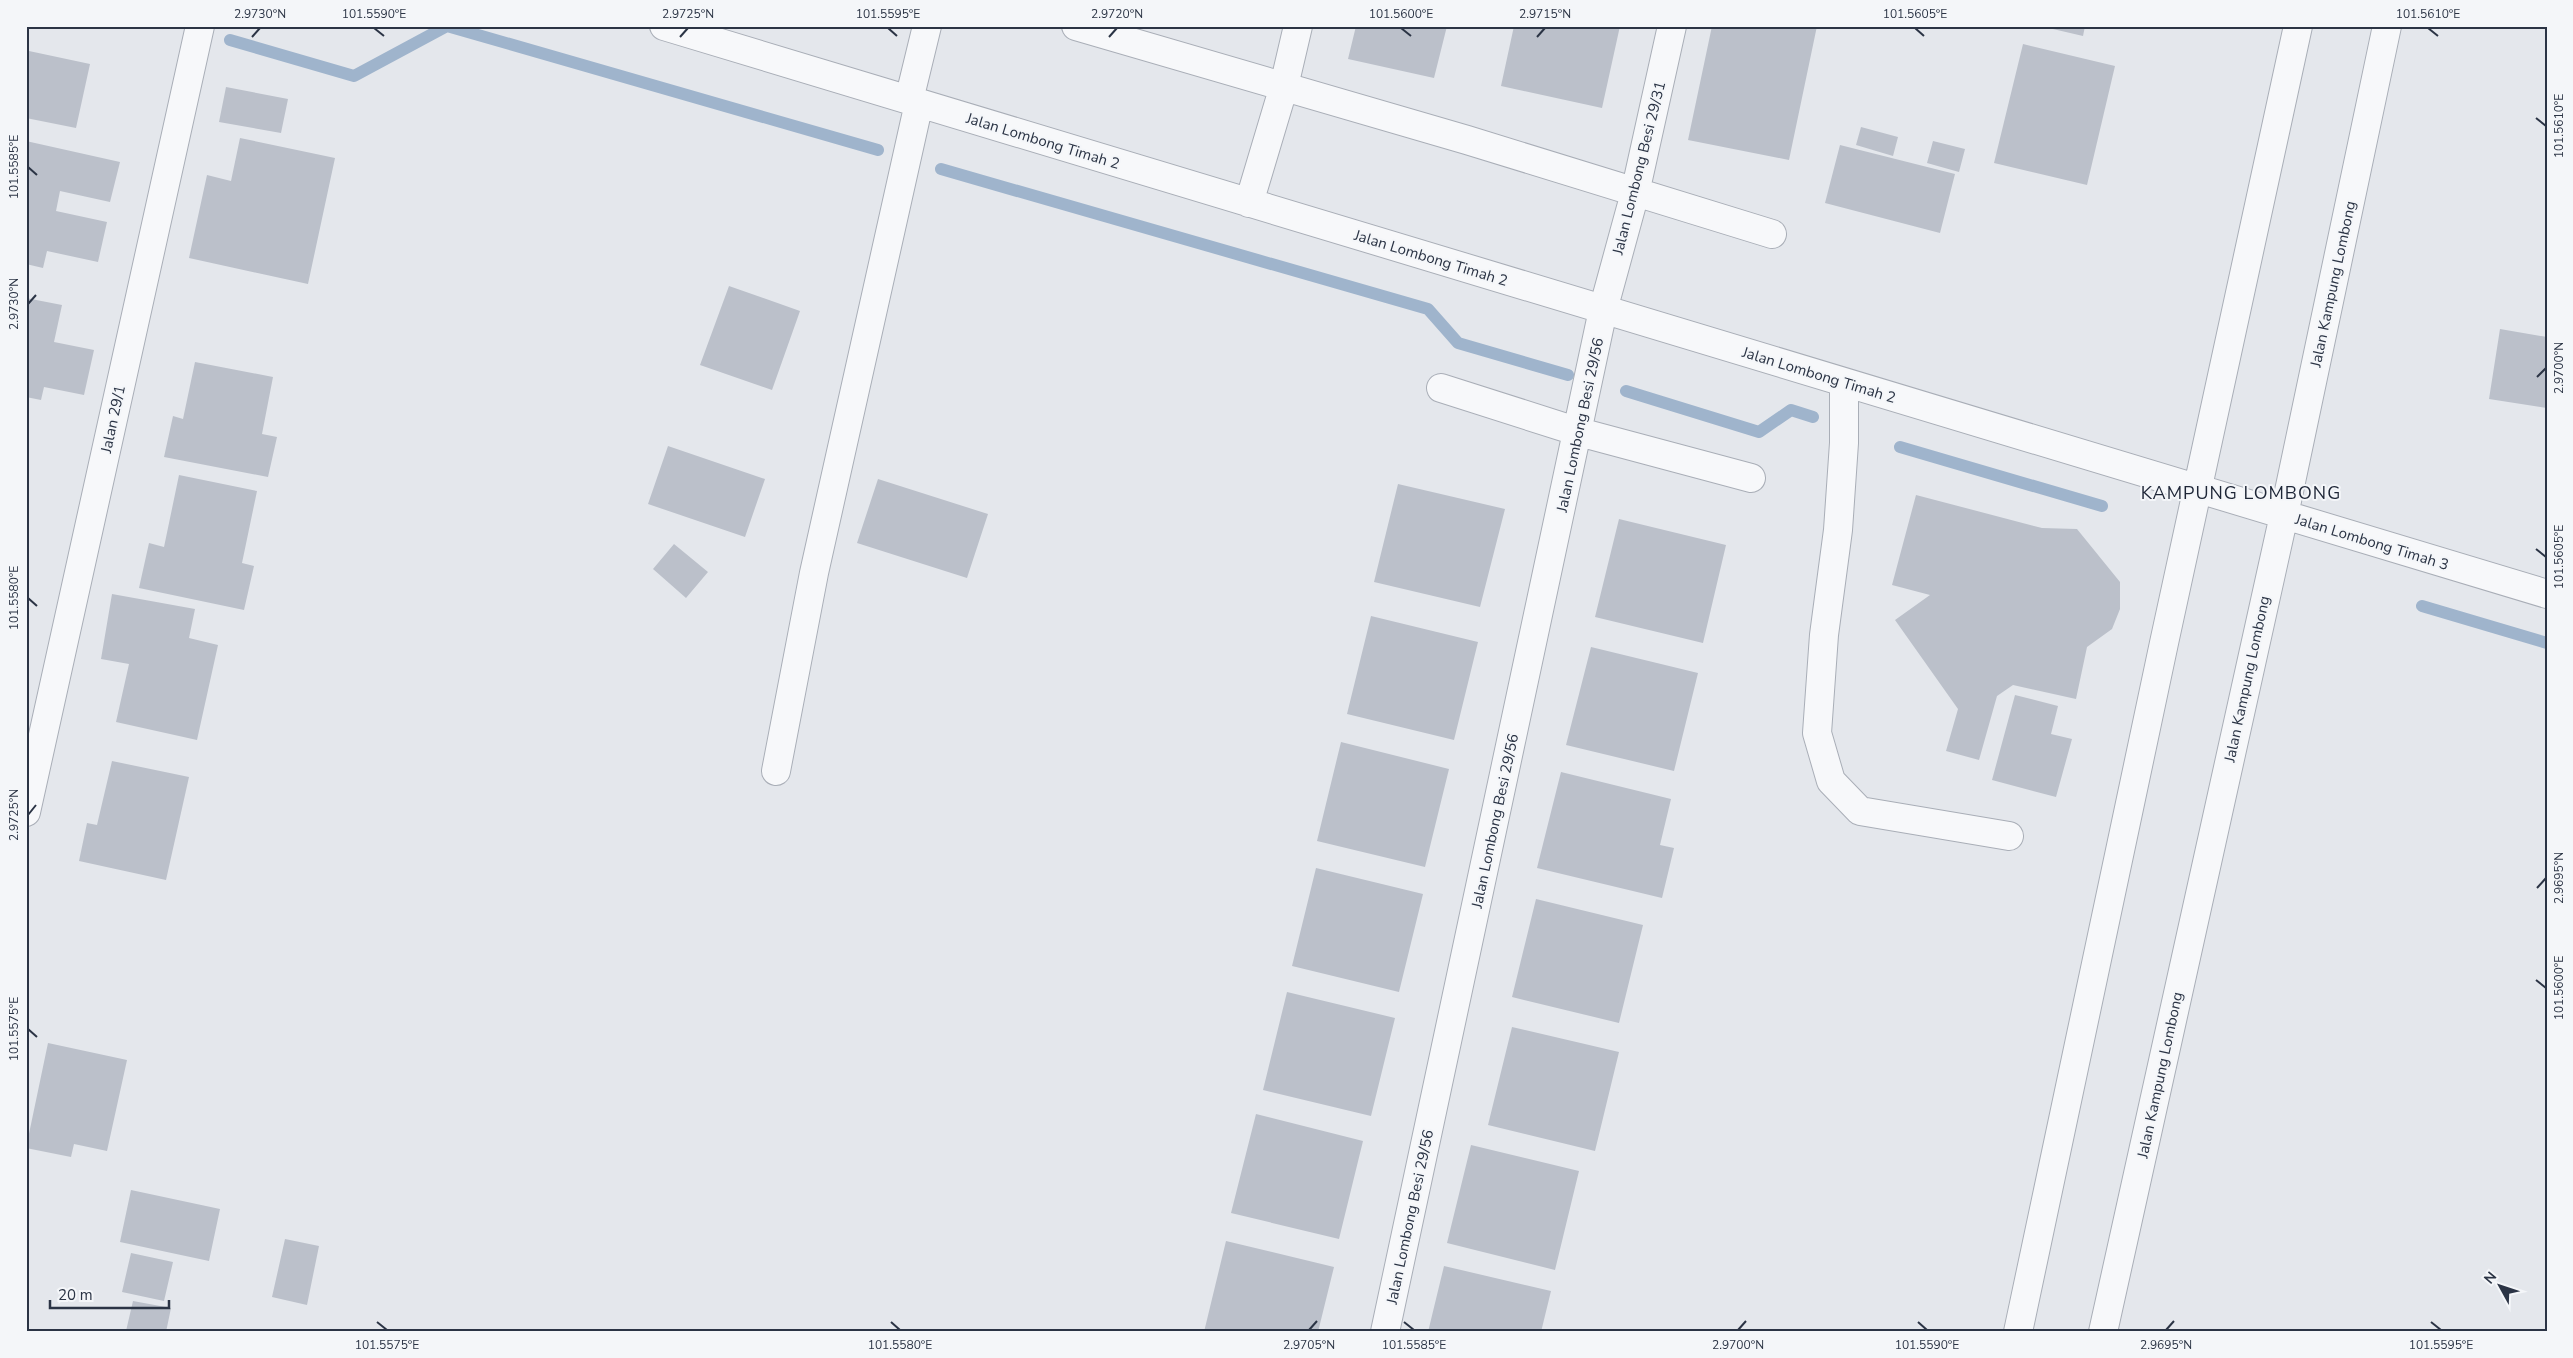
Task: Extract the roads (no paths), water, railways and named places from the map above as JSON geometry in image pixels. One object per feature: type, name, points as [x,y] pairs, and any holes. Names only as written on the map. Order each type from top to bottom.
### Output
[{"type":"street","name":"Jalan 29/1","points":[[26,812],[200,26]]},
{"type":"street","name":"Jalan Lombong Timah 2","points":[[664,26],[2198,490]]},
{"type":"street","points":[[776,771],[814,573],[914,102],[927,26]]},
{"type":"street","points":[[1076,26],[1284,86],[1772,234]]},
{"type":"street","points":[[1250,203],[1284,86],[1298,26]]},
{"type":"street","name":"Jalan Lombong Besi 29/31","points":[[1603,310],[1635,193],[1672,26]]},
{"type":"street","points":[[2018,1332],[2298,26]]},
{"type":"street","name":"Jalan Kampung Lombong","points":[[2103,1332],[2284,515],[2387,26]]},
{"type":"street","name":"Jalan Lombong Besi 29/56","points":[[1385,1332],[1579,432],[1603,310]]},
{"type":"street","points":[[1844,383],[1844,443],[1838,530],[1824,635],[1817,733],[1831,781],[1860,811],[2009,836]]},
{"type":"street","points":[[1441,388],[1579,432],[1751,478]]},
{"type":"street","name":"Jalan Lombong Timah 3","points":[[2198,490],[2547,594]]},
{"type":"waterway","points":[[447,26],[878,150]]},
{"type":"waterway","points":[[230,40],[354,76],[447,26]]},
{"type":"waterway","points":[[941,169],[1428,309],[1458,343],[1568,375]]},
{"type":"waterway","points":[[1626,391],[1759,432],[1791,410],[1813,417]]},
{"type":"waterway","points":[[1900,447],[2102,506]]},
{"type":"waterway","points":[[2422,606],[2547,643]]},
{"type":"district","name":"KAMPUNG LOMBONG","points":[[2241,493]]}]
